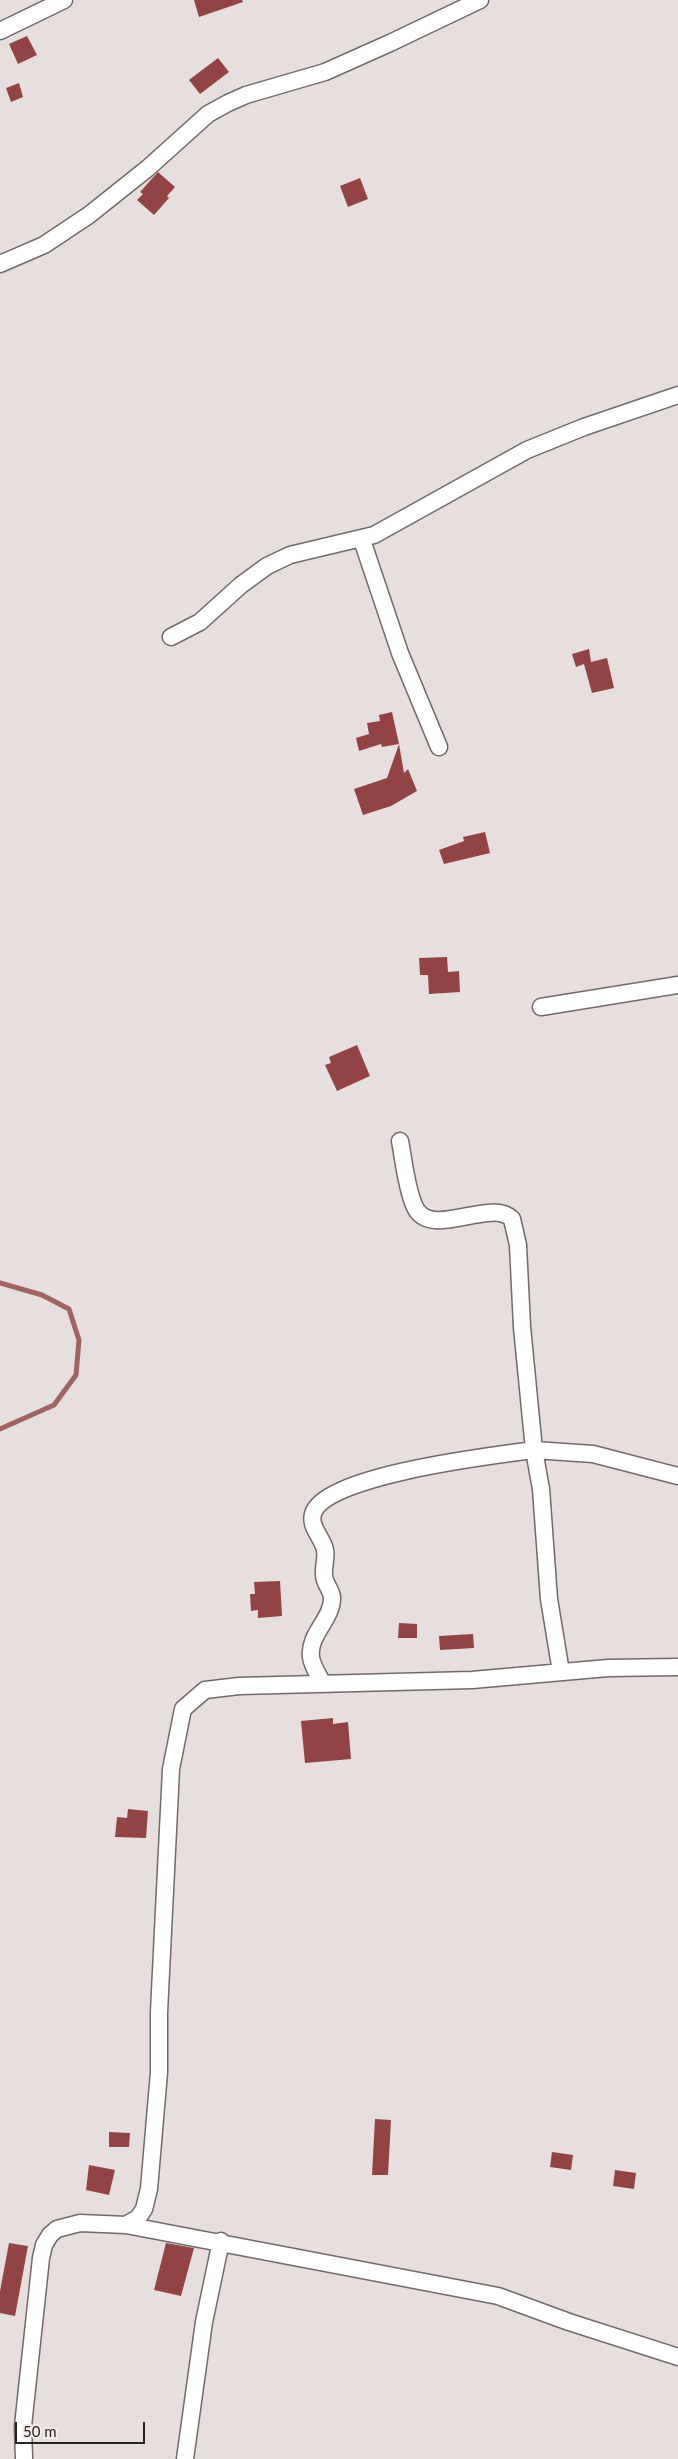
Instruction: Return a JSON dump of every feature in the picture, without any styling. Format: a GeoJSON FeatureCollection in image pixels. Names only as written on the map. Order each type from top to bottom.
{"type":"FeatureCollection","features":[{"type":"Feature","properties":{"kind":"street"},"geometry":{"type":"LineString","coordinates":[[0,31],[64,0]]}},
{"type":"Feature","properties":{"kind":"street"},"geometry":{"type":"LineString","coordinates":[[0,264],[44,245],[89,215],[148,168],[208,114],[246,95],[325,72],[390,44],[480,0]]}},
{"type":"Feature","properties":{"kind":"street"},"geometry":{"type":"LineString","coordinates":[[172,637],[200,622],[241,584],[267,566],[290,555],[315,548],[362,540],[389,528],[527,450],[584,427],[678,395]]}},
{"type":"Feature","properties":{"kind":"street"},"geometry":{"type":"LineString","coordinates":[[362,540],[400,653],[439,747]]}},
{"type":"Feature","properties":{"kind":"street"},"geometry":{"type":"LineString","coordinates":[[541,1007],[678,985]]}},
{"type":"Feature","properties":{"kind":"street"},"geometry":{"type":"LineString","coordinates":[[400,1141],[414,1205],[422,1216],[428,1219],[445,1220],[502,1213],[512,1219],[518,1245],[522,1327],[534,1450],[541,1489],[549,1599],[561,1672]]}},
{"type":"Feature","properties":{"kind":"street"},"geometry":{"type":"LineString","coordinates":[[324,1684],[311,1656],[316,1636],[327,1616],[332,1596],[324,1575],[325,1548],[312,1523],[315,1509],[325,1500],[360,1484],[400,1472],[472,1458],[534,1450],[593,1454],[678,1476]]}},
{"type":"Feature","properties":{"kind":"street"},"geometry":{"type":"LineString","coordinates":[[126,2225],[138,2218],[144,2209],[149,2190],[159,2072],[159,2012],[171,1769],[183,1710],[205,1690],[239,1686],[472,1680],[616,1668],[678,1667]]}},
{"type":"Feature","properties":{"kind":"street"},"geometry":{"type":"LineString","coordinates":[[24,2459],[23,2426],[41,2258],[44,2245],[50,2235],[67,2225],[80,2223],[126,2225],[221,2241],[498,2296],[569,2322],[678,2357]]}},
{"type":"Feature","properties":{"kind":"street"},"geometry":{"type":"LineString","coordinates":[[185,2459],[204,2322],[221,2241]]}},
{"type":"Feature","properties":{"kind":"building"},"geometry":{"type":"Polygon","coordinates":[[[194,0],[242,0],[243,2],[199,17],[194,0]]]}},
{"type":"Feature","properties":{"kind":"building"},"geometry":{"type":"Polygon","coordinates":[[[27,36],[37,55],[18,64],[9,44],[27,36]]]}},
{"type":"Feature","properties":{"kind":"building"},"geometry":{"type":"Polygon","coordinates":[[[218,58],[229,72],[200,94],[189,80],[218,58]]]}},
{"type":"Feature","properties":{"kind":"building"},"geometry":{"type":"Polygon","coordinates":[[[19,83],[23,97],[11,102],[6,88],[19,83]]]}},
{"type":"Feature","properties":{"kind":"building"},"geometry":{"type":"Polygon","coordinates":[[[158,172],[175,187],[167,196],[169,198],[154,215],[137,200],[143,194],[140,192],[158,172]]]}},
{"type":"Feature","properties":{"kind":"building"},"geometry":{"type":"Polygon","coordinates":[[[360,178],[368,199],[348,207],[340,186],[360,178]]]}},
{"type":"Feature","properties":{"kind":"building"},"geometry":{"type":"Polygon","coordinates":[[[589,649],[591,662],[607,658],[614,688],[592,693],[584,664],[576,667],[572,654],[589,649]]]}},
{"type":"Feature","properties":{"kind":"building"},"geometry":{"type":"Polygon","coordinates":[[[392,712],[399,744],[382,747],[381,744],[359,751],[356,738],[369,734],[367,723],[380,721],[379,715],[392,712]]]}},
{"type":"Feature","properties":{"kind":"building"},"geometry":{"type":"Polygon","coordinates":[[[399,744],[404,773],[408,769],[417,791],[391,806],[363,815],[354,789],[387,778],[399,744]]]}},
{"type":"Feature","properties":{"kind":"building"},"geometry":{"type":"Polygon","coordinates":[[[485,832],[490,853],[444,864],[439,850],[464,841],[463,837],[485,832]]]}},
{"type":"Feature","properties":{"kind":"building"},"geometry":{"type":"Polygon","coordinates":[[[447,957],[448,972],[459,971],[460,992],[429,994],[428,975],[420,975],[419,958],[447,957]]]}},
{"type":"Feature","properties":{"kind":"building"},"geometry":{"type":"Polygon","coordinates":[[[357,1045],[370,1076],[337,1091],[325,1065],[331,1063],[329,1057],[357,1045]]]}},
{"type":"Feature","properties":{"kind":"building"},"geometry":{"type":"Polygon","coordinates":[[[280,1581],[282,1616],[258,1618],[258,1610],[251,1611],[250,1594],[255,1594],[254,1582],[280,1581]]]}},
{"type":"Feature","properties":{"kind":"building"},"geometry":{"type":"Polygon","coordinates":[[[399,1623],[417,1624],[417,1638],[398,1638],[399,1623]]]}},
{"type":"Feature","properties":{"kind":"building"},"geometry":{"type":"Polygon","coordinates":[[[473,1634],[474,1648],[440,1650],[439,1636],[473,1634]]]}},
{"type":"Feature","properties":{"kind":"building"},"geometry":{"type":"Polygon","coordinates":[[[333,1718],[333,1724],[348,1722],[351,1759],[305,1763],[301,1721],[333,1718]]]}},
{"type":"Feature","properties":{"kind":"building"},"geometry":{"type":"Polygon","coordinates":[[[128,1809],[148,1811],[146,1838],[115,1837],[117,1817],[127,1818],[128,1809]]]}},
{"type":"Feature","properties":{"kind":"building"},"geometry":{"type":"Polygon","coordinates":[[[375,2119],[391,2120],[388,2175],[372,2175],[375,2119]]]}},
{"type":"Feature","properties":{"kind":"building"},"geometry":{"type":"Polygon","coordinates":[[[109,2132],[130,2133],[129,2147],[109,2147],[109,2132]]]}},
{"type":"Feature","properties":{"kind":"building"},"geometry":{"type":"Polygon","coordinates":[[[552,2152],[573,2155],[571,2170],[550,2167],[552,2152]]]}},
{"type":"Feature","properties":{"kind":"building"},"geometry":{"type":"Polygon","coordinates":[[[89,2165],[115,2170],[109,2195],[86,2190],[89,2165]]]}},
{"type":"Feature","properties":{"kind":"building"},"geometry":{"type":"Polygon","coordinates":[[[615,2170],[636,2173],[634,2189],[613,2186],[615,2170]]]}},
{"type":"Feature","properties":{"kind":"building"},"geometry":{"type":"Polygon","coordinates":[[[9,2243],[28,2246],[15,2316],[0,2313],[0,2291],[9,2243]]]}},
{"type":"Feature","properties":{"kind":"building"},"geometry":{"type":"Polygon","coordinates":[[[166,2243],[194,2248],[181,2296],[154,2290],[166,2243]]]}},
{"type":"Feature","properties":{"kind":"waterway"},"geometry":{"type":"LineString","coordinates":[[0,1283],[42,1295],[69,1309],[79,1340],[76,1375],[54,1405],[0,1429]]}}]}
